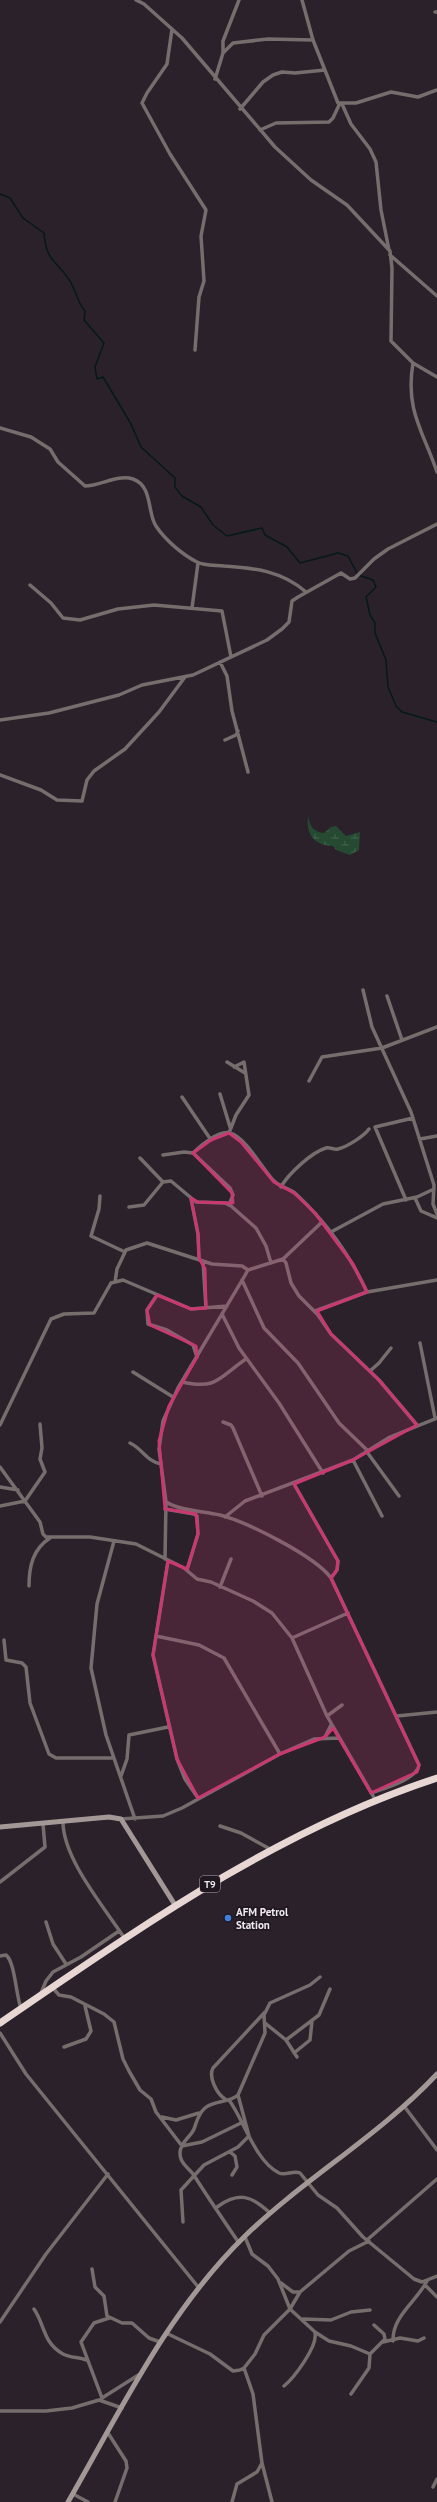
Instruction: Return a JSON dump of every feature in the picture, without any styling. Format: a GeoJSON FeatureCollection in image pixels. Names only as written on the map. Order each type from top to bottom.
{"type":"FeatureCollection","features":[{"type":"Feature","properties":{"kind":"highway","name":"T9"},"geometry":{"type":"LineString","coordinates":[[0,2022],[125,1940],[175,1905],[270,1849],[376,1801],[437,1778]]}},
{"type":"Feature","properties":{"kind":"main road"},"geometry":{"type":"LineString","coordinates":[[0,1828],[109,1817],[121,1819],[175,1905]]}},
{"type":"Feature","properties":{"kind":"main road"},"geometry":{"type":"LineString","coordinates":[[68,2502],[160,2342],[199,2288],[239,2242],[270,2213],[404,2106],[436,2076]]}},
{"type":"Feature","properties":{"kind":"street"},"geometry":{"type":"LineString","coordinates":[[136,0],[144,4],[172,29],[240,109],[260,130],[311,180],[360,218],[390,253],[437,296]]}},
{"type":"Feature","properties":{"kind":"street"},"geometry":{"type":"LineString","coordinates":[[215,79],[223,53],[223,41],[239,0]]}},
{"type":"Feature","properties":{"kind":"street"},"geometry":{"type":"LineString","coordinates":[[302,0],[313,40],[334,95],[341,104],[351,124],[370,148],[376,162],[382,215],[392,268],[390,337],[392,345],[413,363],[437,377]]}},
{"type":"Feature","properties":{"kind":"street"},"geometry":{"type":"LineString","coordinates":[[172,29],[167,64],[146,93],[142,103],[170,154],[206,210],[201,236],[204,281],[199,297],[195,350]]}},
{"type":"Feature","properties":{"kind":"street"},"geometry":{"type":"LineString","coordinates":[[223,53],[234,43],[259,39],[313,40]]}},
{"type":"Feature","properties":{"kind":"street"},"geometry":{"type":"LineString","coordinates":[[240,109],[263,82],[273,75],[284,72],[295,73],[325,70]]}},
{"type":"Feature","properties":{"kind":"street"},"geometry":{"type":"LineString","coordinates":[[341,104],[361,102],[386,93],[418,97],[437,90]]}},
{"type":"Feature","properties":{"kind":"street"},"geometry":{"type":"LineString","coordinates":[[260,130],[276,123],[329,122],[335,116],[341,104]]}},
{"type":"Feature","properties":{"kind":"street"},"geometry":{"type":"LineString","coordinates":[[413,363],[411,391],[416,421],[437,472]]}},
{"type":"Feature","properties":{"kind":"street"},"geometry":{"type":"LineString","coordinates":[[0,428],[32,437],[50,449],[58,462],[85,486],[120,478],[139,482],[151,505],[156,526],[184,554],[198,563],[267,570],[285,577],[306,592]]}},
{"type":"Feature","properties":{"kind":"street"},"geometry":{"type":"LineString","coordinates":[[0,720],[49,714],[119,695],[142,685],[185,678],[267,640],[282,629],[288,622],[292,601],[341,573],[350,579],[355,578],[374,559],[388,549],[437,524]]}},
{"type":"Feature","properties":{"kind":"street"},"geometry":{"type":"LineString","coordinates":[[192,608],[198,563]]}},
{"type":"Feature","properties":{"kind":"street"},"geometry":{"type":"LineString","coordinates":[[30,585],[51,603],[64,618],[80,620],[118,609],[154,605],[222,611],[231,657]]}},
{"type":"Feature","properties":{"kind":"street"},"geometry":{"type":"LineString","coordinates":[[220,662],[227,676],[232,711],[248,772]]}},
{"type":"Feature","properties":{"kind":"street"},"geometry":{"type":"LineString","coordinates":[[0,775],[41,790],[57,800],[82,801],[87,780],[94,771],[125,749],[159,712],[185,678]]}},
{"type":"Feature","properties":{"kind":"street"},"geometry":{"type":"LineString","coordinates":[[225,740],[234,736],[238,731]]}},
{"type":"Feature","properties":{"kind":"street"},"geometry":{"type":"LineString","coordinates":[[363,990],[368,1016],[392,1072],[403,1091],[420,1139],[434,1190],[433,1204],[437,1214]]}},
{"type":"Feature","properties":{"kind":"street"},"geometry":{"type":"LineString","coordinates":[[387,996],[402,1040]]}},
{"type":"Feature","properties":{"kind":"street"},"geometry":{"type":"LineString","coordinates":[[310,1081],[322,1057],[382,1048],[437,1027]]}},
{"type":"Feature","properties":{"kind":"street"},"geometry":{"type":"LineString","coordinates":[[228,1062],[245,1073]]}},
{"type":"Feature","properties":{"kind":"street"},"geometry":{"type":"LineString","coordinates":[[193,1153],[211,1140],[229,1133],[249,1095],[244,1062],[234,1067]]}},
{"type":"Feature","properties":{"kind":"street"},"geometry":{"type":"LineString","coordinates":[[220,1094],[231,1128]]}},
{"type":"Feature","properties":{"kind":"street"},"geometry":{"type":"LineString","coordinates":[[182,1097],[211,1140]]}},
{"type":"Feature","properties":{"kind":"street"},"geometry":{"type":"LineString","coordinates":[[406,1200],[376,1126],[385,1122],[413,1118]]}},
{"type":"Feature","properties":{"kind":"street"},"geometry":{"type":"LineString","coordinates":[[281,1187],[289,1176],[317,1153],[328,1148],[337,1149],[345,1146],[369,1129]]}},
{"type":"Feature","properties":{"kind":"street"},"geometry":{"type":"LineString","coordinates":[[229,1133],[241,1142],[274,1182],[294,1193],[331,1232],[353,1264],[367,1292]]}},
{"type":"Feature","properties":{"kind":"street"},"geometry":{"type":"LineString","coordinates":[[420,1139],[437,1136]]}},
{"type":"Feature","properties":{"kind":"street"},"geometry":{"type":"LineString","coordinates":[[163,1155],[184,1152],[193,1153],[230,1188],[232,1195],[229,1204]]}},
{"type":"Feature","properties":{"kind":"street"},"geometry":{"type":"LineString","coordinates":[[140,1158],[163,1182]]}},
{"type":"Feature","properties":{"kind":"street"},"geometry":{"type":"LineString","coordinates":[[129,1207],[147,1203],[163,1182],[168,1181],[174,1183],[196,1202],[229,1204],[256,1228],[266,1246],[271,1262]]}},
{"type":"Feature","properties":{"kind":"street"},"geometry":{"type":"LineString","coordinates":[[331,1232],[383,1204],[415,1198],[434,1190]]}},
{"type":"Feature","properties":{"kind":"street"},"geometry":{"type":"LineString","coordinates":[[100,1196],[100,1210],[91,1236],[125,1252],[148,1243],[167,1251],[199,1258],[203,1261],[219,1265],[242,1266],[248,1270]]}},
{"type":"Feature","properties":{"kind":"street"},"geometry":{"type":"LineString","coordinates":[[191,1198],[198,1234],[199,1258]]}},
{"type":"Feature","properties":{"kind":"street"},"geometry":{"type":"LineString","coordinates":[[415,1198],[421,1211],[437,1218]]}},
{"type":"Feature","properties":{"kind":"street"},"geometry":{"type":"LineString","coordinates":[[198,1798],[182,1772],[168,1727],[153,1655],[157,1616],[166,1560],[166,1502],[161,1464],[160,1432],[173,1397],[248,1270],[283,1259],[322,1222]]}},
{"type":"Feature","properties":{"kind":"street"},"geometry":{"type":"LineString","coordinates":[[115,1282],[125,1252]]}},
{"type":"Feature","properties":{"kind":"street"},"geometry":{"type":"LineString","coordinates":[[283,1259],[286,1263],[293,1288],[315,1311],[331,1334],[370,1371],[417,1425]]}},
{"type":"Feature","properties":{"kind":"street"},"geometry":{"type":"LineString","coordinates":[[203,1261],[206,1308]]}},
{"type":"Feature","properties":{"kind":"street"},"geometry":{"type":"LineString","coordinates":[[0,1425],[50,1319],[64,1314],[94,1313],[107,1288],[115,1282],[123,1280],[191,1309],[227,1306]]}},
{"type":"Feature","properties":{"kind":"street"},"geometry":{"type":"LineString","coordinates":[[242,1280],[264,1328],[298,1363],[339,1423],[367,1451],[399,1496]]}},
{"type":"Feature","properties":{"kind":"street"},"geometry":{"type":"LineString","coordinates":[[315,1311],[367,1292],[437,1280]]}},
{"type":"Feature","properties":{"kind":"street"},"geometry":{"type":"LineString","coordinates":[[157,1295],[147,1310],[148,1324],[167,1330],[193,1345],[197,1357]]}},
{"type":"Feature","properties":{"kind":"street"},"geometry":{"type":"LineString","coordinates":[[222,1314],[246,1359],[297,1430],[323,1473]]}},
{"type":"Feature","properties":{"kind":"street"},"geometry":{"type":"LineString","coordinates":[[225,1517],[241,1503],[323,1473],[353,1460],[417,1425],[436,1418],[420,1343]]}},
{"type":"Feature","properties":{"kind":"street"},"geometry":{"type":"LineString","coordinates":[[370,1371],[380,1363],[391,1348]]}},
{"type":"Feature","properties":{"kind":"street"},"geometry":{"type":"LineString","coordinates":[[182,1382],[204,1386],[221,1380],[246,1359]]}},
{"type":"Feature","properties":{"kind":"street"},"geometry":{"type":"LineString","coordinates":[[133,1372],[173,1397]]}},
{"type":"Feature","properties":{"kind":"street"},"geometry":{"type":"LineString","coordinates":[[223,1422],[231,1425],[262,1496]]}},
{"type":"Feature","properties":{"kind":"street"},"geometry":{"type":"LineString","coordinates":[[0,1506],[26,1501],[45,1472],[40,1459],[42,1448],[40,1424]]}},
{"type":"Feature","properties":{"kind":"street"},"geometry":{"type":"LineString","coordinates":[[130,1443],[136,1446],[151,1462],[161,1464]]}},
{"type":"Feature","properties":{"kind":"street"},"geometry":{"type":"LineString","coordinates":[[353,1460],[382,1516]]}},
{"type":"Feature","properties":{"kind":"street"},"geometry":{"type":"LineString","coordinates":[[0,1467],[26,1501],[42,1526],[44,1536],[51,1538],[90,1537],[136,1544],[187,1570],[197,1579],[220,1587],[267,1609],[292,1638],[331,1725],[376,1801]]}},
{"type":"Feature","properties":{"kind":"street"},"geometry":{"type":"LineString","coordinates":[[294,1484],[338,1560],[337,1570],[331,1578]]}},
{"type":"Feature","properties":{"kind":"street"},"geometry":{"type":"LineString","coordinates":[[0,1487],[18,1490]]}},
{"type":"Feature","properties":{"kind":"street"},"geometry":{"type":"LineString","coordinates":[[166,1502],[225,1517],[308,1557],[325,1569],[331,1578],[397,1716],[419,1768],[410,1777],[371,1793]]}},
{"type":"Feature","properties":{"kind":"street"},"geometry":{"type":"LineString","coordinates":[[165,1509],[194,1514],[197,1516],[198,1534],[187,1570]]}},
{"type":"Feature","properties":{"kind":"street"},"geometry":{"type":"LineString","coordinates":[[29,1586],[33,1555],[40,1545],[51,1538]]}},
{"type":"Feature","properties":{"kind":"street"},"geometry":{"type":"LineString","coordinates":[[114,1541],[97,1604],[91,1668],[104,1728],[122,1776],[135,1819]]}},
{"type":"Feature","properties":{"kind":"street"},"geometry":{"type":"LineString","coordinates":[[220,1587],[231,1559]]}},
{"type":"Feature","properties":{"kind":"street"},"geometry":{"type":"LineString","coordinates":[[292,1638],[348,1613]]}},
{"type":"Feature","properties":{"kind":"street"},"geometry":{"type":"LineString","coordinates":[[156,1636],[199,1645],[224,1658],[280,1754]]}},
{"type":"Feature","properties":{"kind":"street"},"geometry":{"type":"LineString","coordinates":[[4,1640],[6,1660],[22,1663],[26,1667],[30,1703],[49,1754],[56,1758],[114,1758]]}},
{"type":"Feature","properties":{"kind":"street"},"geometry":{"type":"LineString","coordinates":[[327,1716],[342,1705]]}},
{"type":"Feature","properties":{"kind":"street"},"geometry":{"type":"LineString","coordinates":[[397,1716],[437,1712]]}},
{"type":"Feature","properties":{"kind":"street"},"geometry":{"type":"LineString","coordinates":[[325,1737],[331,1725]]}},
{"type":"Feature","properties":{"kind":"street"},"geometry":{"type":"LineString","coordinates":[[122,1776],[127,1759],[129,1735],[168,1727]]}},
{"type":"Feature","properties":{"kind":"street"},"geometry":{"type":"LineString","coordinates":[[121,1819],[163,1816],[280,1754],[325,1737],[339,1738]]}},
{"type":"Feature","properties":{"kind":"street"},"geometry":{"type":"LineString","coordinates":[[64,1822],[65,1839],[79,1867],[125,1940]]}},
{"type":"Feature","properties":{"kind":"street"},"geometry":{"type":"LineString","coordinates":[[0,1882],[45,1847],[43,1824]]}},
{"type":"Feature","properties":{"kind":"street"},"geometry":{"type":"LineString","coordinates":[[220,1826],[241,1833],[270,1849]]}},
{"type":"Feature","properties":{"kind":"street"},"geometry":{"type":"LineString","coordinates":[[46,1922],[53,1944],[66,1964]]}},
{"type":"Feature","properties":{"kind":"street"},"geometry":{"type":"LineString","coordinates":[[41,1995],[46,1981],[53,1972],[80,1957],[120,1931]]}},
{"type":"Feature","properties":{"kind":"street"},"geometry":{"type":"LineString","coordinates":[[0,1956],[6,1955],[11,1961],[17,1997],[21,2008]]}},
{"type":"Feature","properties":{"kind":"street"},"geometry":{"type":"LineString","coordinates":[[320,1977],[310,1985],[270,2003],[265,2011],[213,2068],[211,2075],[216,2088],[227,2099],[249,2136],[272,2167],[284,2174],[298,2172],[318,2195],[334,2205],[368,2240],[414,2279],[422,2282],[437,2276]]}},
{"type":"Feature","properties":{"kind":"street"},"geometry":{"type":"LineString","coordinates":[[52,1987],[59,1995],[71,1997],[85,2006],[104,2014],[114,2022],[123,2059],[140,2090],[151,2099],[156,2112],[162,2117],[182,2146]]}},
{"type":"Feature","properties":{"kind":"street"},"geometry":{"type":"LineString","coordinates":[[286,2040],[312,2022],[322,2011],[330,1989]]}},
{"type":"Feature","properties":{"kind":"street"},"geometry":{"type":"LineString","coordinates":[[64,2047],[86,2039],[91,2031],[85,2006]]}},
{"type":"Feature","properties":{"kind":"street"},"geometry":{"type":"LineString","coordinates":[[249,2136],[238,2095],[264,2033],[265,2011]]}},
{"type":"Feature","properties":{"kind":"street"},"geometry":{"type":"LineString","coordinates":[[294,2053],[310,2040],[312,2022]]}},
{"type":"Feature","properties":{"kind":"street"},"geometry":{"type":"LineString","coordinates":[[265,2023],[286,2040],[297,2057]]}},
{"type":"Feature","properties":{"kind":"street"},"geometry":{"type":"LineString","coordinates":[[0,2032],[26,2074],[199,2288]]}},
{"type":"Feature","properties":{"kind":"street"},"geometry":{"type":"LineString","coordinates":[[238,2095],[205,2107],[200,2113],[194,2130],[182,2146],[181,2159],[195,2176],[209,2199],[217,2207],[239,2242]]}},
{"type":"Feature","properties":{"kind":"street"},"geometry":{"type":"LineString","coordinates":[[404,2106],[437,2150]]}},
{"type":"Feature","properties":{"kind":"street"},"geometry":{"type":"LineString","coordinates":[[162,2117],[176,2120],[200,2113]]}},
{"type":"Feature","properties":{"kind":"street"},"geometry":{"type":"LineString","coordinates":[[182,2146],[202,2142],[241,2123]]}},
{"type":"Feature","properties":{"kind":"street"},"geometry":{"type":"LineString","coordinates":[[183,2222],[184,2211],[180,2194],[181,2190],[204,2165],[230,2152],[249,2136]]}},
{"type":"Feature","properties":{"kind":"street"},"geometry":{"type":"LineString","coordinates":[[230,2152],[235,2156],[237,2167],[232,2175]]}},
{"type":"Feature","properties":{"kind":"street"},"geometry":{"type":"LineString","coordinates":[[0,2322],[46,2254],[108,2174]]}},
{"type":"Feature","properties":{"kind":"street"},"geometry":{"type":"LineString","coordinates":[[166,2333],[210,2354],[233,2371],[244,2368],[255,2354],[264,2336],[290,2309],[300,2292],[349,2251],[368,2240],[437,2179]]}},
{"type":"Feature","properties":{"kind":"street"},"geometry":{"type":"LineString","coordinates":[[217,2207],[227,2199],[249,2198],[257,2201],[270,2213]]}},
{"type":"Feature","properties":{"kind":"street"},"geometry":{"type":"LineString","coordinates":[[244,2237],[252,2254],[268,2266],[281,2284],[284,2296],[290,2309],[303,2319],[315,2332],[329,2341],[351,2346],[370,2354]]}},
{"type":"Feature","properties":{"kind":"street"},"geometry":{"type":"LineString","coordinates":[[92,2269],[95,2287],[104,2296],[105,2312],[109,2318],[124,2324],[132,2323],[149,2338],[160,2342]]}},
{"type":"Feature","properties":{"kind":"street"},"geometry":{"type":"LineString","coordinates":[[393,2341],[393,2335],[402,2314],[427,2281]]}},
{"type":"Feature","properties":{"kind":"street"},"geometry":{"type":"LineString","coordinates":[[281,2284],[294,2292],[300,2292]]}},
{"type":"Feature","properties":{"kind":"street"},"geometry":{"type":"LineString","coordinates":[[425,2285],[437,2297]]}},
{"type":"Feature","properties":{"kind":"street"},"geometry":{"type":"LineString","coordinates":[[34,2309],[41,2319],[44,2336],[53,2346],[67,2356],[80,2357],[87,2361]]}},
{"type":"Feature","properties":{"kind":"street"},"geometry":{"type":"LineString","coordinates":[[303,2319],[331,2320],[351,2312],[370,2310]]}},
{"type":"Feature","properties":{"kind":"street"},"geometry":{"type":"LineString","coordinates":[[101,2399],[94,2372],[87,2361],[81,2342],[94,2323],[109,2318]]}},
{"type":"Feature","properties":{"kind":"street"},"geometry":{"type":"LineString","coordinates":[[351,2394],[369,2368],[370,2354],[383,2342],[385,2336],[374,2325]]}},
{"type":"Feature","properties":{"kind":"street"},"geometry":{"type":"LineString","coordinates":[[284,2386],[294,2376],[314,2348],[316,2338],[315,2332]]}},
{"type":"Feature","properties":{"kind":"street"},"geometry":{"type":"LineString","coordinates":[[383,2342],[393,2341],[400,2338],[418,2341],[424,2338]]}},
{"type":"Feature","properties":{"kind":"street"},"geometry":{"type":"LineString","coordinates":[[244,2368],[253,2394],[262,2463],[272,2502]]}},
{"type":"Feature","properties":{"kind":"street"},"geometry":{"type":"LineString","coordinates":[[0,2411],[32,2412],[61,2409],[101,2399],[141,2374]]}},
{"type":"Feature","properties":{"kind":"street"},"geometry":{"type":"LineString","coordinates":[[101,2399],[122,2408]]}},
{"type":"Feature","properties":{"kind":"street"},"geometry":{"type":"LineString","coordinates":[[108,2433],[126,2461],[127,2468],[116,2502]]}},
{"type":"Feature","properties":{"kind":"street"},"geometry":{"type":"LineString","coordinates":[[232,2502],[237,2484],[257,2472],[262,2463]]}},
{"type":"Feature","properties":{"kind":"street"},"geometry":{"type":"LineString","coordinates":[[433,2487],[437,2479]]}},
{"type":"Feature","properties":{"kind":"street"},"geometry":{"type":"LineString","coordinates":[[73,2494],[88,2502]]}},
{"type":"Feature","properties":{"kind":"highlighted area"},"geometry":{"type":"Polygon","coordinates":[[[229,1133],[241,1142],[274,1182],[294,1193],[315,1213],[353,1264],[367,1292],[317,1311],[331,1334],[379,1380],[417,1425],[353,1460],[294,1484],[338,1561],[337,1570],[331,1578],[419,1765],[417,1772],[371,1793],[333,1728],[325,1737],[280,1754],[198,1798],[177,1759],[153,1655],[168,1561],[187,1569],[198,1534],[196,1514],[165,1509],[159,1441],[169,1406],[197,1357],[196,1346],[150,1325],[147,1310],[157,1295],[191,1309],[206,1308],[205,1269],[199,1258],[198,1234],[191,1198],[198,1202],[233,1203],[232,1193],[193,1153],[211,1140],[229,1133]]]}},
{"type":"Feature","properties":{"kind":"green space"},"geometry":{"type":"Polygon","coordinates":[[[308,816],[313,828],[320,832],[324,833],[331,827],[336,826],[346,836],[360,832],[359,850],[350,855],[336,850],[333,846],[321,844],[316,841],[308,829],[308,816]]]}},
{"type":"Feature","properties":{"kind":"waterway"},"geometry":{"type":"LineString","coordinates":[[0,194],[10,198],[23,218],[44,233],[49,254],[71,282],[85,311],[84,320],[104,343],[95,367],[97,379],[103,377],[131,424],[141,447],[175,478],[175,487],[182,496],[201,507],[213,525],[227,536],[262,528],[265,535],[287,547],[300,563],[338,553],[348,556],[358,575],[373,580],[376,587],[366,597],[370,615],[375,623],[375,633],[386,660],[388,687],[396,706],[402,712],[437,722]]}},
{"type":"Feature","properties":{"kind":"place","name":"AFM Petrol Station"},"geometry":{"type":"Point","coordinates":[228,1918]}}]}
